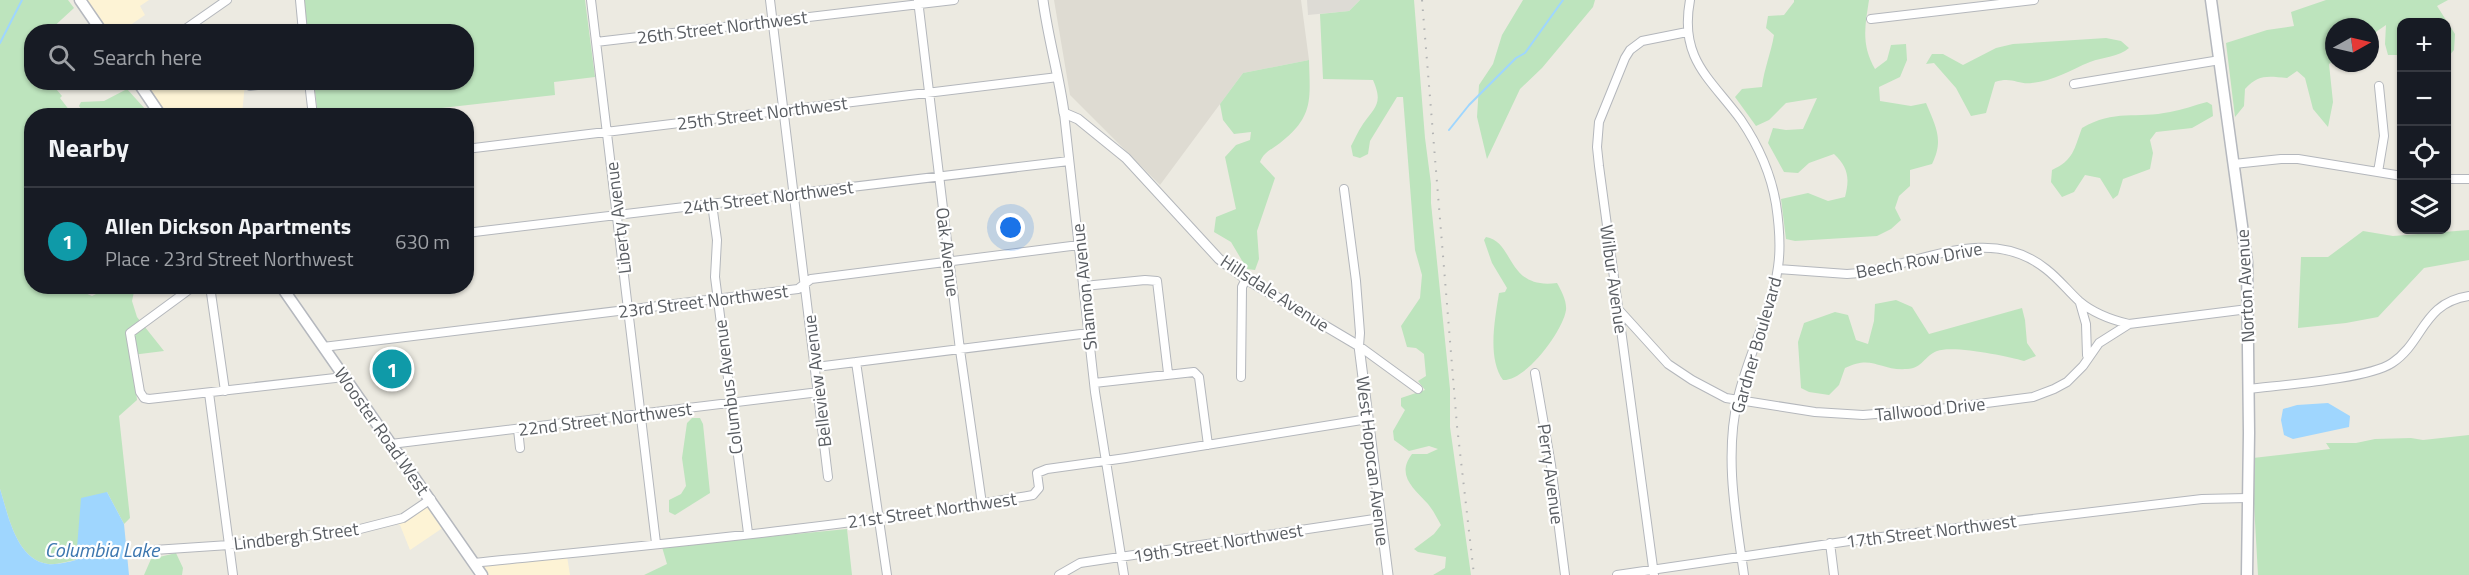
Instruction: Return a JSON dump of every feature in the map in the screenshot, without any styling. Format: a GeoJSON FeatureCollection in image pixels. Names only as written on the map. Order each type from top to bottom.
{"type":"FeatureCollection","features":[{"type":"Feature","properties":{"kind":"main road"},"geometry":{"type":"LineString","coordinates":[[80,0],[96,24]]}},
{"type":"Feature","properties":{"kind":"main road","name":"Norton Avenue"},"geometry":{"type":"LineString","coordinates":[[2211,0],[2246,256],[2248,309],[2247,575]]}},
{"type":"Feature","properties":{"kind":"main road"},"geometry":{"type":"LineString","coordinates":[[143,90],[156,108]]}},
{"type":"Feature","properties":{"kind":"main road","name":"Wooster Road West"},"geometry":{"type":"LineString","coordinates":[[287,294],[482,575]]}},
{"type":"Feature","properties":{"kind":"street"},"geometry":{"type":"LineString","coordinates":[[193,24],[227,0]]}},
{"type":"Feature","properties":{"kind":"street"},"geometry":{"type":"LineString","coordinates":[[300,0],[302,24]]}},
{"type":"Feature","properties":{"kind":"street","name":"Liberty Avenue"},"geometry":{"type":"LineString","coordinates":[[591,0],[656,543]]}},
{"type":"Feature","properties":{"kind":"street","name":"Belleview Avenue"},"geometry":{"type":"LineString","coordinates":[[770,0],[828,477]]}},
{"type":"Feature","properties":{"kind":"street","name":"26th Street Northwest"},"geometry":{"type":"LineString","coordinates":[[596,42],[918,2],[954,0]]}},
{"type":"Feature","properties":{"kind":"street","name":"Shannon Avenue"},"geometry":{"type":"LineString","coordinates":[[1043,0],[1064,113],[1094,383],[1124,575]]}},
{"type":"Feature","properties":{"kind":"street","name":"Gardner Boulevard"},"geometry":{"type":"LineString","coordinates":[[1690,0],[1687,32],[1691,48],[1702,73],[1740,120],[1766,167],[1776,206],[1779,240],[1778,269],[1737,400],[1732,447],[1734,498],[1744,575]]}},
{"type":"Feature","properties":{"kind":"street"},"geometry":{"type":"LineString","coordinates":[[1871,19],[2034,0]]}},
{"type":"Feature","properties":{"kind":"street","name":"Oak Avenue"},"geometry":{"type":"LineString","coordinates":[[918,2],[960,350],[982,504]]}},
{"type":"Feature","properties":{"kind":"street","name":"Wilbur Avenue"},"geometry":{"type":"LineString","coordinates":[[1653,572],[1597,147],[1599,122],[1618,72],[1630,50],[1647,39],[1687,32]]}},
{"type":"Feature","properties":{"kind":"street"},"geometry":{"type":"LineString","coordinates":[[2074,84],[2220,60]]}},
{"type":"Feature","properties":{"kind":"street","name":"25th Street Northwest"},"geometry":{"type":"LineString","coordinates":[[474,148],[1058,77]]}},
{"type":"Feature","properties":{"kind":"street"},"geometry":{"type":"LineString","coordinates":[[2378,172],[2384,136],[2379,86]]}},
{"type":"Feature","properties":{"kind":"street"},"geometry":{"type":"LineString","coordinates":[[310,90],[312,108]]}},
{"type":"Feature","properties":{"kind":"street","name":"Hillsdale Avenue"},"geometry":{"type":"LineString","coordinates":[[1064,113],[1078,119],[1126,158],[1219,259],[1246,279],[1359,346],[1419,389]]}},
{"type":"Feature","properties":{"kind":"street"},"geometry":{"type":"LineString","coordinates":[[2234,164],[2298,159],[2397,175]]}},
{"type":"Feature","properties":{"kind":"street","name":"24th Street Northwest"},"geometry":{"type":"LineString","coordinates":[[474,231],[1070,161]]}},
{"type":"Feature","properties":{"kind":"street"},"geometry":{"type":"LineString","coordinates":[[2451,179],[2469,179]]}},
{"type":"Feature","properties":{"kind":"street"},"geometry":{"type":"LineString","coordinates":[[1344,189],[1356,281],[1359,346]]}},
{"type":"Feature","properties":{"kind":"street","name":"Columbus Avenue"},"geometry":{"type":"LineString","coordinates":[[712,204],[717,240],[715,277],[748,533]]}},
{"type":"Feature","properties":{"kind":"street","name":"23rd Street Northwest"},"geometry":{"type":"LineString","coordinates":[[323,347],[798,289],[811,279],[1079,245]]}},
{"type":"Feature","properties":{"kind":"street","name":"Beech Row Drive"},"geometry":{"type":"LineString","coordinates":[[1778,269],[1860,273],[1966,248],[1992,247],[2016,252],[2038,262],[2079,301],[2103,316],[2129,324]]}},
{"type":"Feature","properties":{"kind":"street"},"geometry":{"type":"LineString","coordinates":[[1241,377],[1242,287],[1246,279]]}},
{"type":"Feature","properties":{"kind":"street"},"geometry":{"type":"LineString","coordinates":[[1084,286],[1145,280],[1158,281],[1168,373]]}},
{"type":"Feature","properties":{"kind":"street"},"geometry":{"type":"LineString","coordinates":[[183,294],[132,331],[130,335],[140,392],[144,398],[209,393],[344,377]]}},
{"type":"Feature","properties":{"kind":"street"},"geometry":{"type":"LineString","coordinates":[[211,294],[225,391]]}},
{"type":"Feature","properties":{"kind":"street"},"geometry":{"type":"LineString","coordinates":[[2248,389],[2381,369],[2401,356],[2437,309],[2452,300],[2469,296]]}},
{"type":"Feature","properties":{"kind":"street","name":"Beech Row Drive"},"geometry":{"type":"LineString","coordinates":[[2079,301],[2087,331],[2086,360]]}},
{"type":"Feature","properties":{"kind":"street","name":"Tallwood Drive"},"geometry":{"type":"LineString","coordinates":[[1618,310],[1627,317],[1657,353],[1679,372],[1717,394],[1737,400],[1839,415],[1872,415],[2023,399],[2044,394],[2067,381],[2099,343],[2129,324],[2248,309]]}},
{"type":"Feature","properties":{"kind":"street"},"geometry":{"type":"LineString","coordinates":[[816,367],[1089,333]]}},
{"type":"Feature","properties":{"kind":"street","name":"West Hopocan Avenue"},"geometry":{"type":"LineString","coordinates":[[1359,346],[1388,575]]}},
{"type":"Feature","properties":{"kind":"street"},"geometry":{"type":"LineString","coordinates":[[856,362],[887,575]]}},
{"type":"Feature","properties":{"kind":"street"},"geometry":{"type":"LineString","coordinates":[[1094,383],[1186,371],[1194,372],[1199,376],[1208,445]]}},
{"type":"Feature","properties":{"kind":"street","name":"Perry Avenue"},"geometry":{"type":"LineString","coordinates":[[1535,373],[1551,465],[1565,575]]}},
{"type":"Feature","properties":{"kind":"street","name":"22nd Street Northwest"},"geometry":{"type":"LineString","coordinates":[[391,444],[819,392]]}},
{"type":"Feature","properties":{"kind":"street"},"geometry":{"type":"LineString","coordinates":[[209,393],[233,575]]}},
{"type":"Feature","properties":{"kind":"street","name":"21st Street Northwest"},"geometry":{"type":"LineString","coordinates":[[474,563],[879,519],[982,504],[1033,495],[1039,488],[1037,477],[1039,471],[1368,419]]}},
{"type":"Feature","properties":{"kind":"street"},"geometry":{"type":"LineString","coordinates":[[518,429],[520,448]]}},
{"type":"Feature","properties":{"kind":"street","name":"17th Street Northwest"},"geometry":{"type":"LineString","coordinates":[[1617,575],[1653,572],[1830,543],[2202,499],[2247,498]]}},
{"type":"Feature","properties":{"kind":"street","name":"Lindbergh Street"},"geometry":{"type":"LineString","coordinates":[[154,550],[229,545],[377,526],[404,518],[431,499]]}},
{"type":"Feature","properties":{"kind":"street","name":"19th Street Northwest"},"geometry":{"type":"LineString","coordinates":[[1059,575],[1080,563],[1381,518]]}},
{"type":"Feature","properties":{"kind":"street"},"geometry":{"type":"LineString","coordinates":[[1830,543],[1834,575]]}},
{"type":"Feature","properties":{"kind":"shaded area"},"geometry":{"type":"Polygon","coordinates":[[[86,0],[149,0],[140,6],[145,15],[132,24],[102,24],[86,0]]]}},
{"type":"Feature","properties":{"kind":"shaded area"},"geometry":{"type":"Polygon","coordinates":[[[1054,0],[1301,0],[1309,60],[1243,73],[1160,185],[1070,95],[1054,0]]]}},
{"type":"Feature","properties":{"kind":"shaded area"},"geometry":{"type":"Polygon","coordinates":[[[1307,0],[1360,0],[1349,11],[1308,15],[1307,0]]]}},
{"type":"Feature","properties":{"kind":"shaded area"},"geometry":{"type":"Polygon","coordinates":[[[144,90],[244,90],[243,108],[158,108],[144,90]]]}},
{"type":"Feature","properties":{"kind":"shaded area"},"geometry":{"type":"Polygon","coordinates":[[[431,502],[447,525],[410,550],[400,525],[394,523],[431,502]]]}},
{"type":"Feature","properties":{"kind":"shaded area"},"geometry":{"type":"Polygon","coordinates":[[[567,556],[570,575],[484,575],[477,564],[567,556]]]}},
{"type":"Feature","properties":{"kind":"green space"},"geometry":{"type":"Polygon","coordinates":[[[0,0],[68,0],[74,8],[57,24],[24,24],[24,90],[57,90],[68,108],[24,108],[24,294],[87,294],[92,296],[96,294],[134,294],[132,301],[137,317],[164,351],[132,355],[137,400],[119,416],[130,518],[124,524],[107,492],[76,560],[55,564],[37,561],[28,554],[15,534],[0,489],[0,0]]]}},
{"type":"Feature","properties":{"kind":"green space"},"geometry":{"type":"Polygon","coordinates":[[[303,0],[585,0],[595,77],[554,82],[555,95],[441,108],[317,108],[315,90],[474,90],[474,24],[306,24],[303,0]]]}},
{"type":"Feature","properties":{"kind":"green space"},"geometry":{"type":"Polygon","coordinates":[[[1360,0],[1414,0],[1450,389],[1450,427],[1471,575],[1433,575],[1445,568],[1446,557],[1418,552],[1414,549],[1434,534],[1441,525],[1430,506],[1408,481],[1407,462],[1412,454],[1427,454],[1438,449],[1429,446],[1409,451],[1394,440],[1393,431],[1405,410],[1401,406],[1401,398],[1425,390],[1418,381],[1426,376],[1424,354],[1416,348],[1407,347],[1401,326],[1420,298],[1422,275],[1415,250],[1403,97],[1397,97],[1370,141],[1368,154],[1360,158],[1353,156],[1351,146],[1377,104],[1378,99],[1373,80],[1323,79],[1320,14],[1349,11],[1360,0]]]}},
{"type":"Feature","properties":{"kind":"green space"},"geometry":{"type":"Polygon","coordinates":[[[1523,0],[1595,0],[1593,7],[1542,68],[1520,89],[1487,159],[1477,117],[1479,85],[1493,64],[1502,35],[1523,0]]]}},
{"type":"Feature","properties":{"kind":"green space"},"geometry":{"type":"Polygon","coordinates":[[[1794,0],[1869,0],[1865,27],[1866,43],[1875,69],[1887,60],[1891,45],[1906,44],[1907,60],[1900,77],[1879,87],[1880,101],[1911,106],[1926,103],[1937,134],[1938,148],[1932,164],[1910,170],[1910,186],[1899,196],[1895,208],[1901,220],[1891,229],[1877,236],[1795,241],[1786,239],[1781,199],[1808,193],[1828,201],[1845,197],[1847,173],[1834,154],[1809,163],[1798,173],[1784,172],[1768,143],[1773,128],[1803,129],[1817,98],[1786,103],[1769,120],[1756,126],[1735,97],[1742,89],[1762,87],[1774,35],[1766,28],[1768,16],[1784,15],[1794,0]]]}},
{"type":"Feature","properties":{"kind":"green space"},"geometry":{"type":"Polygon","coordinates":[[[2326,0],[2448,0],[2437,6],[2445,18],[2397,18],[2397,55],[2388,55],[2385,44],[2386,25],[2379,30],[2379,18],[2325,18],[2325,72],[2330,72],[2333,102],[2328,127],[2313,109],[2305,78],[2297,71],[2287,78],[2269,77],[2254,81],[2245,89],[2244,106],[2235,117],[2226,43],[2267,30],[2294,26],[2291,12],[2326,0]]]}},
{"type":"Feature","properties":{"kind":"green space"},"geometry":{"type":"Polygon","coordinates":[[[2451,28],[2455,34],[2454,50],[2451,53],[2451,28]]]}},
{"type":"Feature","properties":{"kind":"green space"},"geometry":{"type":"Polygon","coordinates":[[[2106,38],[2121,41],[2129,48],[2048,80],[2027,83],[2006,80],[1995,82],[1986,113],[1971,116],[1956,88],[1934,63],[1926,64],[1932,54],[1943,54],[1963,65],[1996,48],[2013,44],[2106,38]]]}},
{"type":"Feature","properties":{"kind":"green space"},"geometry":{"type":"Polygon","coordinates":[[[1309,60],[1309,97],[1304,115],[1291,133],[1266,153],[1260,162],[1275,178],[1257,231],[1259,259],[1255,270],[1247,269],[1231,242],[1214,232],[1216,217],[1236,209],[1225,157],[1236,145],[1250,140],[1251,132],[1234,134],[1223,120],[1220,104],[1243,73],[1309,60]]]}},
{"type":"Feature","properties":{"kind":"green space"},"geometry":{"type":"Polygon","coordinates":[[[128,90],[144,108],[80,108],[79,106],[81,102],[104,101],[128,90]]]}},
{"type":"Feature","properties":{"kind":"green space"},"geometry":{"type":"Polygon","coordinates":[[[2207,102],[2212,105],[2213,116],[2192,128],[2156,132],[2150,140],[2153,153],[2150,169],[2123,179],[2118,195],[2113,199],[2100,178],[2085,175],[2074,192],[2062,197],[2051,182],[2052,170],[2069,158],[2082,128],[2105,118],[2158,114],[2207,102]]]}},
{"type":"Feature","properties":{"kind":"green space"},"geometry":{"type":"Polygon","coordinates":[[[2469,230],[2469,260],[2424,268],[2378,317],[2298,328],[2301,257],[2328,257],[2363,231],[2393,236],[2451,234],[2451,231],[2469,230]]]}},
{"type":"Feature","properties":{"kind":"green space"},"geometry":{"type":"Polygon","coordinates":[[[1486,237],[1502,247],[1520,273],[1528,279],[1540,283],[1557,283],[1566,307],[1558,330],[1542,353],[1522,372],[1503,380],[1495,361],[1494,338],[1499,293],[1505,292],[1507,288],[1492,263],[1484,240],[1486,237]]]}},
{"type":"Feature","properties":{"kind":"green space"},"geometry":{"type":"Polygon","coordinates":[[[1896,300],[1912,307],[1929,334],[2022,308],[2027,343],[2036,356],[2024,361],[1955,349],[1937,351],[1920,364],[1907,369],[1889,368],[1870,363],[1855,364],[1845,368],[1839,385],[1829,395],[1809,392],[1801,388],[1798,342],[1804,323],[1835,312],[1848,315],[1856,340],[1868,344],[1874,321],[1875,304],[1896,300]]]}},
{"type":"Feature","properties":{"kind":"green space"},"geometry":{"type":"Polygon","coordinates":[[[692,418],[700,418],[703,424],[710,493],[675,515],[669,512],[669,500],[681,494],[686,486],[682,458],[687,423],[692,418]]]}},
{"type":"Feature","properties":{"kind":"green space"},"geometry":{"type":"Polygon","coordinates":[[[2469,435],[2469,575],[2258,575],[2253,458],[2330,449],[2326,443],[2356,443],[2375,439],[2423,440],[2469,435]]]}},
{"type":"Feature","properties":{"kind":"green space"},"geometry":{"type":"Polygon","coordinates":[[[847,529],[852,575],[644,575],[667,564],[662,547],[847,529]]]}},
{"type":"Feature","properties":{"kind":"green space"},"geometry":{"type":"Polygon","coordinates":[[[176,553],[183,568],[182,575],[144,575],[151,559],[176,553]]]}},
{"type":"Feature","properties":{"kind":"water"},"geometry":{"type":"Polygon","coordinates":[[[2328,403],[2350,416],[2349,427],[2293,439],[2284,435],[2281,420],[2283,409],[2297,405],[2328,403]]]}},
{"type":"Feature","properties":{"kind":"water","name":"Columbia Lake"},"geometry":{"type":"Polygon","coordinates":[[[0,489],[10,523],[21,545],[37,561],[48,564],[76,560],[81,498],[107,492],[124,524],[129,575],[0,575],[0,489]]]}},
{"type":"Feature","properties":{"kind":"waterway"},"geometry":{"type":"LineString","coordinates":[[0,43],[22,0]]}},
{"type":"Feature","properties":{"kind":"waterway"},"geometry":{"type":"LineString","coordinates":[[1449,130],[1469,105],[1516,58],[1525,53],[1563,0]]}},
{"type":"Feature","properties":{"kind":"railway"},"geometry":{"type":"LineString","coordinates":[[1422,0],[1457,426],[1474,575]]}},
{"type":"Feature","properties":{"kind":"place","name":"Allen Dickson Apartments"},"geometry":{"type":"Point","coordinates":[392,369]}}]}
